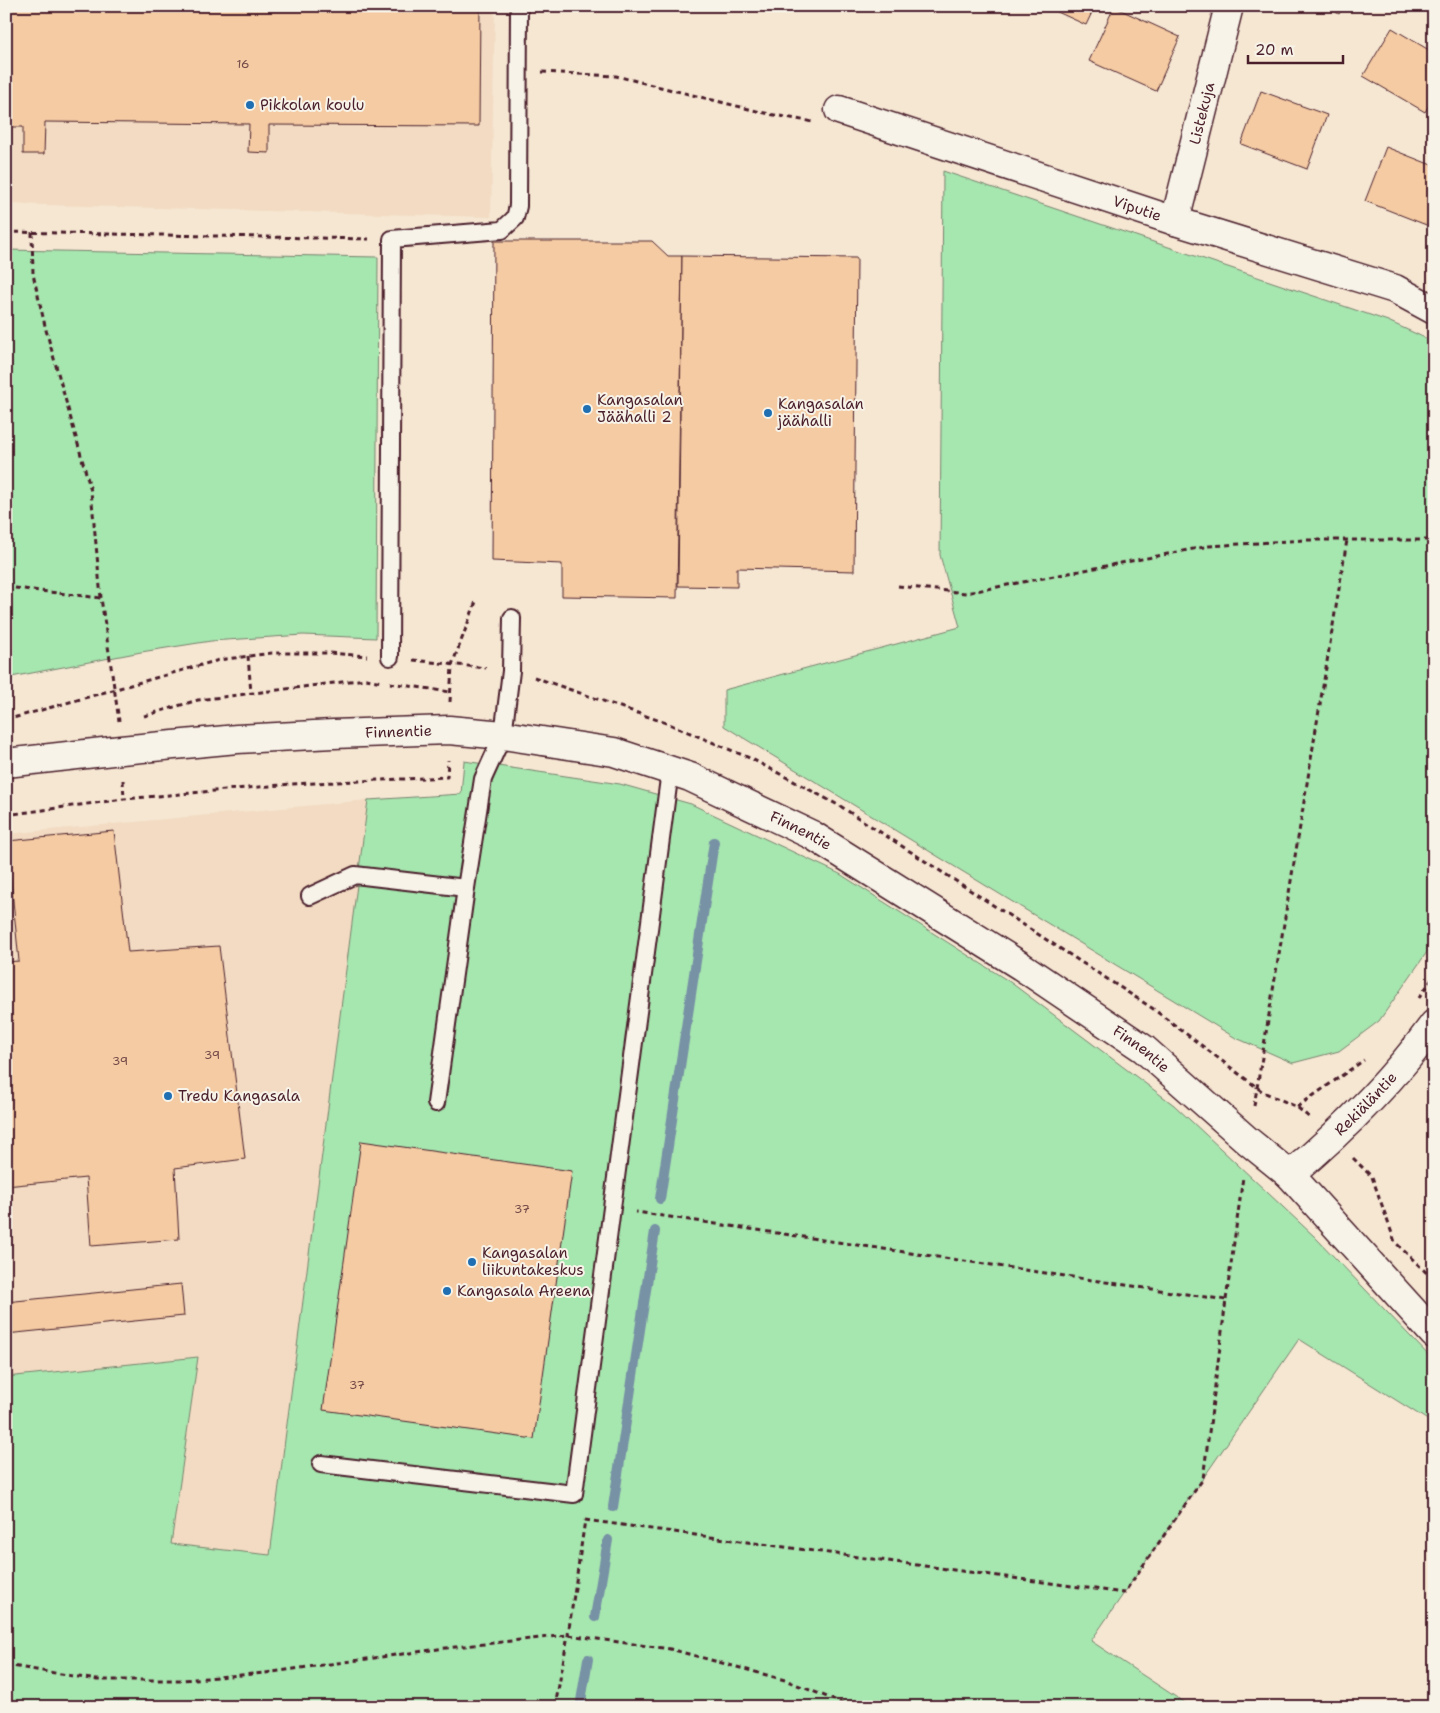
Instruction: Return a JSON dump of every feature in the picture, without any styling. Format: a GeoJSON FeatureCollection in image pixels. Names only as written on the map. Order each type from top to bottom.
{"type":"FeatureCollection","features":[{"type":"Feature","properties":{"kind":"street","name":"Listekuja"},"geometry":{"type":"LineString","coordinates":[[1175,220],[1229,6]]}},
{"type":"Feature","properties":{"kind":"street","name":"Viputie"},"geometry":{"type":"LineString","coordinates":[[839,110],[1175,220],[1395,289],[1434,310]]}},
{"type":"Feature","properties":{"kind":"street","name":"Finnentie"},"geometry":{"type":"LineString","coordinates":[[6,763],[237,739],[449,730],[503,735],[614,752],[690,777],[812,835],[1021,966],[1144,1049],[1248,1141],[1290,1175],[1434,1334]]}},
{"type":"Feature","properties":{"kind":"street","name":"Rekiäläntie"},"geometry":{"type":"LineString","coordinates":[[1290,1175],[1334,1138],[1404,1064],[1434,1024]]}},
{"type":"Feature","properties":{"kind":"lane"},"geometry":{"type":"LineString","coordinates":[[390,657],[392,239],[502,230],[515,218],[518,206],[519,6]]}},
{"type":"Feature","properties":{"kind":"lane"},"geometry":{"type":"LineString","coordinates":[[436,1103],[466,888],[484,779],[503,735],[511,671],[512,618]]}},
{"type":"Feature","properties":{"kind":"lane"},"geometry":{"type":"LineString","coordinates":[[321,1464],[574,1494],[670,771]]}},
{"type":"Feature","properties":{"kind":"lane"},"geometry":{"type":"LineString","coordinates":[[310,896],[355,875],[466,888]]}},
{"type":"Feature","properties":{"kind":"path"},"geometry":{"type":"LineString","coordinates":[[518,71],[616,76],[769,114],[814,122]]}},
{"type":"Feature","properties":{"kind":"path"},"geometry":{"type":"LineString","coordinates":[[6,232],[392,239]]}},
{"type":"Feature","properties":{"kind":"path"},"geometry":{"type":"LineString","coordinates":[[32,232],[32,274],[91,491],[101,598],[116,689]]}},
{"type":"Feature","properties":{"kind":"path"},"geometry":{"type":"LineString","coordinates":[[898,586],[966,593],[1209,546],[1304,540],[1434,540]]}},
{"type":"Feature","properties":{"kind":"path"},"geometry":{"type":"LineString","coordinates":[[555,1707],[585,1520],[1124,1593],[1203,1479],[1248,1141],[1347,540]]}},
{"type":"Feature","properties":{"kind":"path"},"geometry":{"type":"LineString","coordinates":[[6,587],[101,598]]}},
{"type":"Feature","properties":{"kind":"path"},"geometry":{"type":"LineString","coordinates":[[6,815],[124,799],[292,784],[447,777],[452,665],[477,599]]}},
{"type":"Feature","properties":{"kind":"path"},"geometry":{"type":"LineString","coordinates":[[6,720],[219,660],[272,653],[320,653],[390,657],[511,671]]}},
{"type":"Feature","properties":{"kind":"path"},"geometry":{"type":"LineString","coordinates":[[248,656],[251,693]]}},
{"type":"Feature","properties":{"kind":"path"},"geometry":{"type":"LineString","coordinates":[[137,718],[198,700],[366,680],[450,692]]}},
{"type":"Feature","properties":{"kind":"path"},"geometry":{"type":"LineString","coordinates":[[119,723],[128,720]]}},
{"type":"Feature","properties":{"kind":"path"},"geometry":{"type":"LineString","coordinates":[[1419,999],[1434,976]]}},
{"type":"Feature","properties":{"kind":"path"},"geometry":{"type":"LineString","coordinates":[[1297,1107],[1371,1054]]}},
{"type":"Feature","properties":{"kind":"path"},"geometry":{"type":"LineString","coordinates":[[1334,1138],[1372,1177],[1396,1242],[1434,1280]]}},
{"type":"Feature","properties":{"kind":"path"},"geometry":{"type":"LineString","coordinates":[[612,1208],[1226,1300]]}},
{"type":"Feature","properties":{"kind":"path"},"geometry":{"type":"LineString","coordinates":[[6,1665],[97,1680],[184,1680],[265,1673],[446,1648],[568,1635],[670,1649],[785,1680],[852,1707]]}},
{"type":"Feature","properties":{"kind":"shaded area","name":"Pikkolan koulu"},"geometry":{"type":"Polygon","coordinates":[[[6,6],[495,6],[491,217],[6,204],[6,6]]]}},
{"type":"Feature","properties":{"kind":"shaded area","name":"Tredu Kangasala"},"geometry":{"type":"Polygon","coordinates":[[[368,800],[270,1555],[171,1544],[198,1357],[6,1377],[6,834],[368,800]]]}},
{"type":"Feature","properties":{"kind":"green space"},"geometry":{"type":"Polygon","coordinates":[[[943,171],[1388,321],[1434,342],[1434,942],[1379,1021],[1339,1051],[1293,1063],[1234,1037],[724,726],[724,690],[960,627],[940,555],[943,171]]]}},
{"type":"Feature","properties":{"kind":"green space"},"geometry":{"type":"Polygon","coordinates":[[[6,250],[378,257],[376,638],[303,635],[211,641],[141,652],[6,678],[6,250]]]}},
{"type":"Feature","properties":{"kind":"green space"},"geometry":{"type":"Polygon","coordinates":[[[464,761],[620,784],[691,804],[840,874],[1010,982],[1174,1105],[1315,1237],[1434,1361],[1434,1424],[1299,1339],[1091,1641],[1191,1707],[6,1707],[6,1377],[198,1357],[171,1544],[270,1555],[368,800],[461,794],[464,761]]]}},
{"type":"Feature","properties":{"kind":"building"},"geometry":{"type":"Polygon","coordinates":[[[6,6],[480,6],[479,126],[269,125],[269,153],[248,152],[249,124],[45,122],[44,154],[23,154],[23,127],[6,127],[6,6]]]}},
{"type":"Feature","properties":{"kind":"building"},"geometry":{"type":"Polygon","coordinates":[[[1052,6],[1095,6],[1086,25],[1051,9],[1052,6]]]}},
{"type":"Feature","properties":{"kind":"building"},"geometry":{"type":"Polygon","coordinates":[[[1326,6],[1344,6],[1339,14],[1326,6]]]}},
{"type":"Feature","properties":{"kind":"building"},"geometry":{"type":"Polygon","coordinates":[[[1114,7],[1180,37],[1156,91],[1089,61],[1114,7]]]}},
{"type":"Feature","properties":{"kind":"building"},"geometry":{"type":"Polygon","coordinates":[[[1392,28],[1434,53],[1434,97],[1425,112],[1363,76],[1392,28]]]}},
{"type":"Feature","properties":{"kind":"building"},"geometry":{"type":"Polygon","coordinates":[[[1261,91],[1327,115],[1307,169],[1241,144],[1261,91]]]}},
{"type":"Feature","properties":{"kind":"building"},"geometry":{"type":"Polygon","coordinates":[[[1386,147],[1434,166],[1434,228],[1365,201],[1386,147]]]}},
{"type":"Feature","properties":{"kind":"building","name":"Kangasalan Jäähalli 2"},"geometry":{"type":"Polygon","coordinates":[[[494,241],[652,241],[668,256],[682,256],[677,598],[562,596],[562,564],[492,561],[494,241]]]}},
{"type":"Feature","properties":{"kind":"building","name":"Kangasalan jäähalli"},"geometry":{"type":"Polygon","coordinates":[[[682,256],[857,258],[854,571],[737,568],[737,587],[678,586],[682,256]]]}},
{"type":"Feature","properties":{"kind":"building"},"geometry":{"type":"Polygon","coordinates":[[[114,831],[128,952],[219,946],[245,1159],[175,1168],[179,1239],[91,1246],[86,1178],[6,1186],[6,962],[19,961],[7,841],[114,831]]]}},
{"type":"Feature","properties":{"kind":"building","name":"Kangasala Areena"},"geometry":{"type":"Polygon","coordinates":[[[361,1141],[572,1171],[534,1439],[323,1410],[361,1141]]]}},
{"type":"Feature","properties":{"kind":"building"},"geometry":{"type":"Polygon","coordinates":[[[181,1284],[184,1316],[6,1334],[6,1302],[181,1284]]]}},
{"type":"Feature","properties":{"kind":"waterway"},"geometry":{"type":"LineString","coordinates":[[660,1199],[714,842]]}},
{"type":"Feature","properties":{"kind":"waterway"},"geometry":{"type":"LineString","coordinates":[[613,1507],[655,1231]]}},
{"type":"Feature","properties":{"kind":"waterway"},"geometry":{"type":"LineString","coordinates":[[595,1617],[608,1540]]}},
{"type":"Feature","properties":{"kind":"waterway"},"geometry":{"type":"LineString","coordinates":[[580,1707],[588,1659]]}},
{"type":"Feature","properties":{"kind":"place","name":"Pikkolan koulu"},"geometry":{"type":"Point","coordinates":[250,105]}},
{"type":"Feature","properties":{"kind":"place","name":"Kangasalan Jäähalli 2"},"geometry":{"type":"Point","coordinates":[587,409]}},
{"type":"Feature","properties":{"kind":"place","name":"Kangasalan jäähalli"},"geometry":{"type":"Point","coordinates":[768,413]}},
{"type":"Feature","properties":{"kind":"place","name":"Tredu Kangasala"},"geometry":{"type":"Point","coordinates":[168,1096]}},
{"type":"Feature","properties":{"kind":"place","name":"Kangasalan liikuntakeskus"},"geometry":{"type":"Point","coordinates":[472,1262]}},
{"type":"Feature","properties":{"kind":"place","name":"Kangasala Areena"},"geometry":{"type":"Point","coordinates":[447,1291]}}]}
